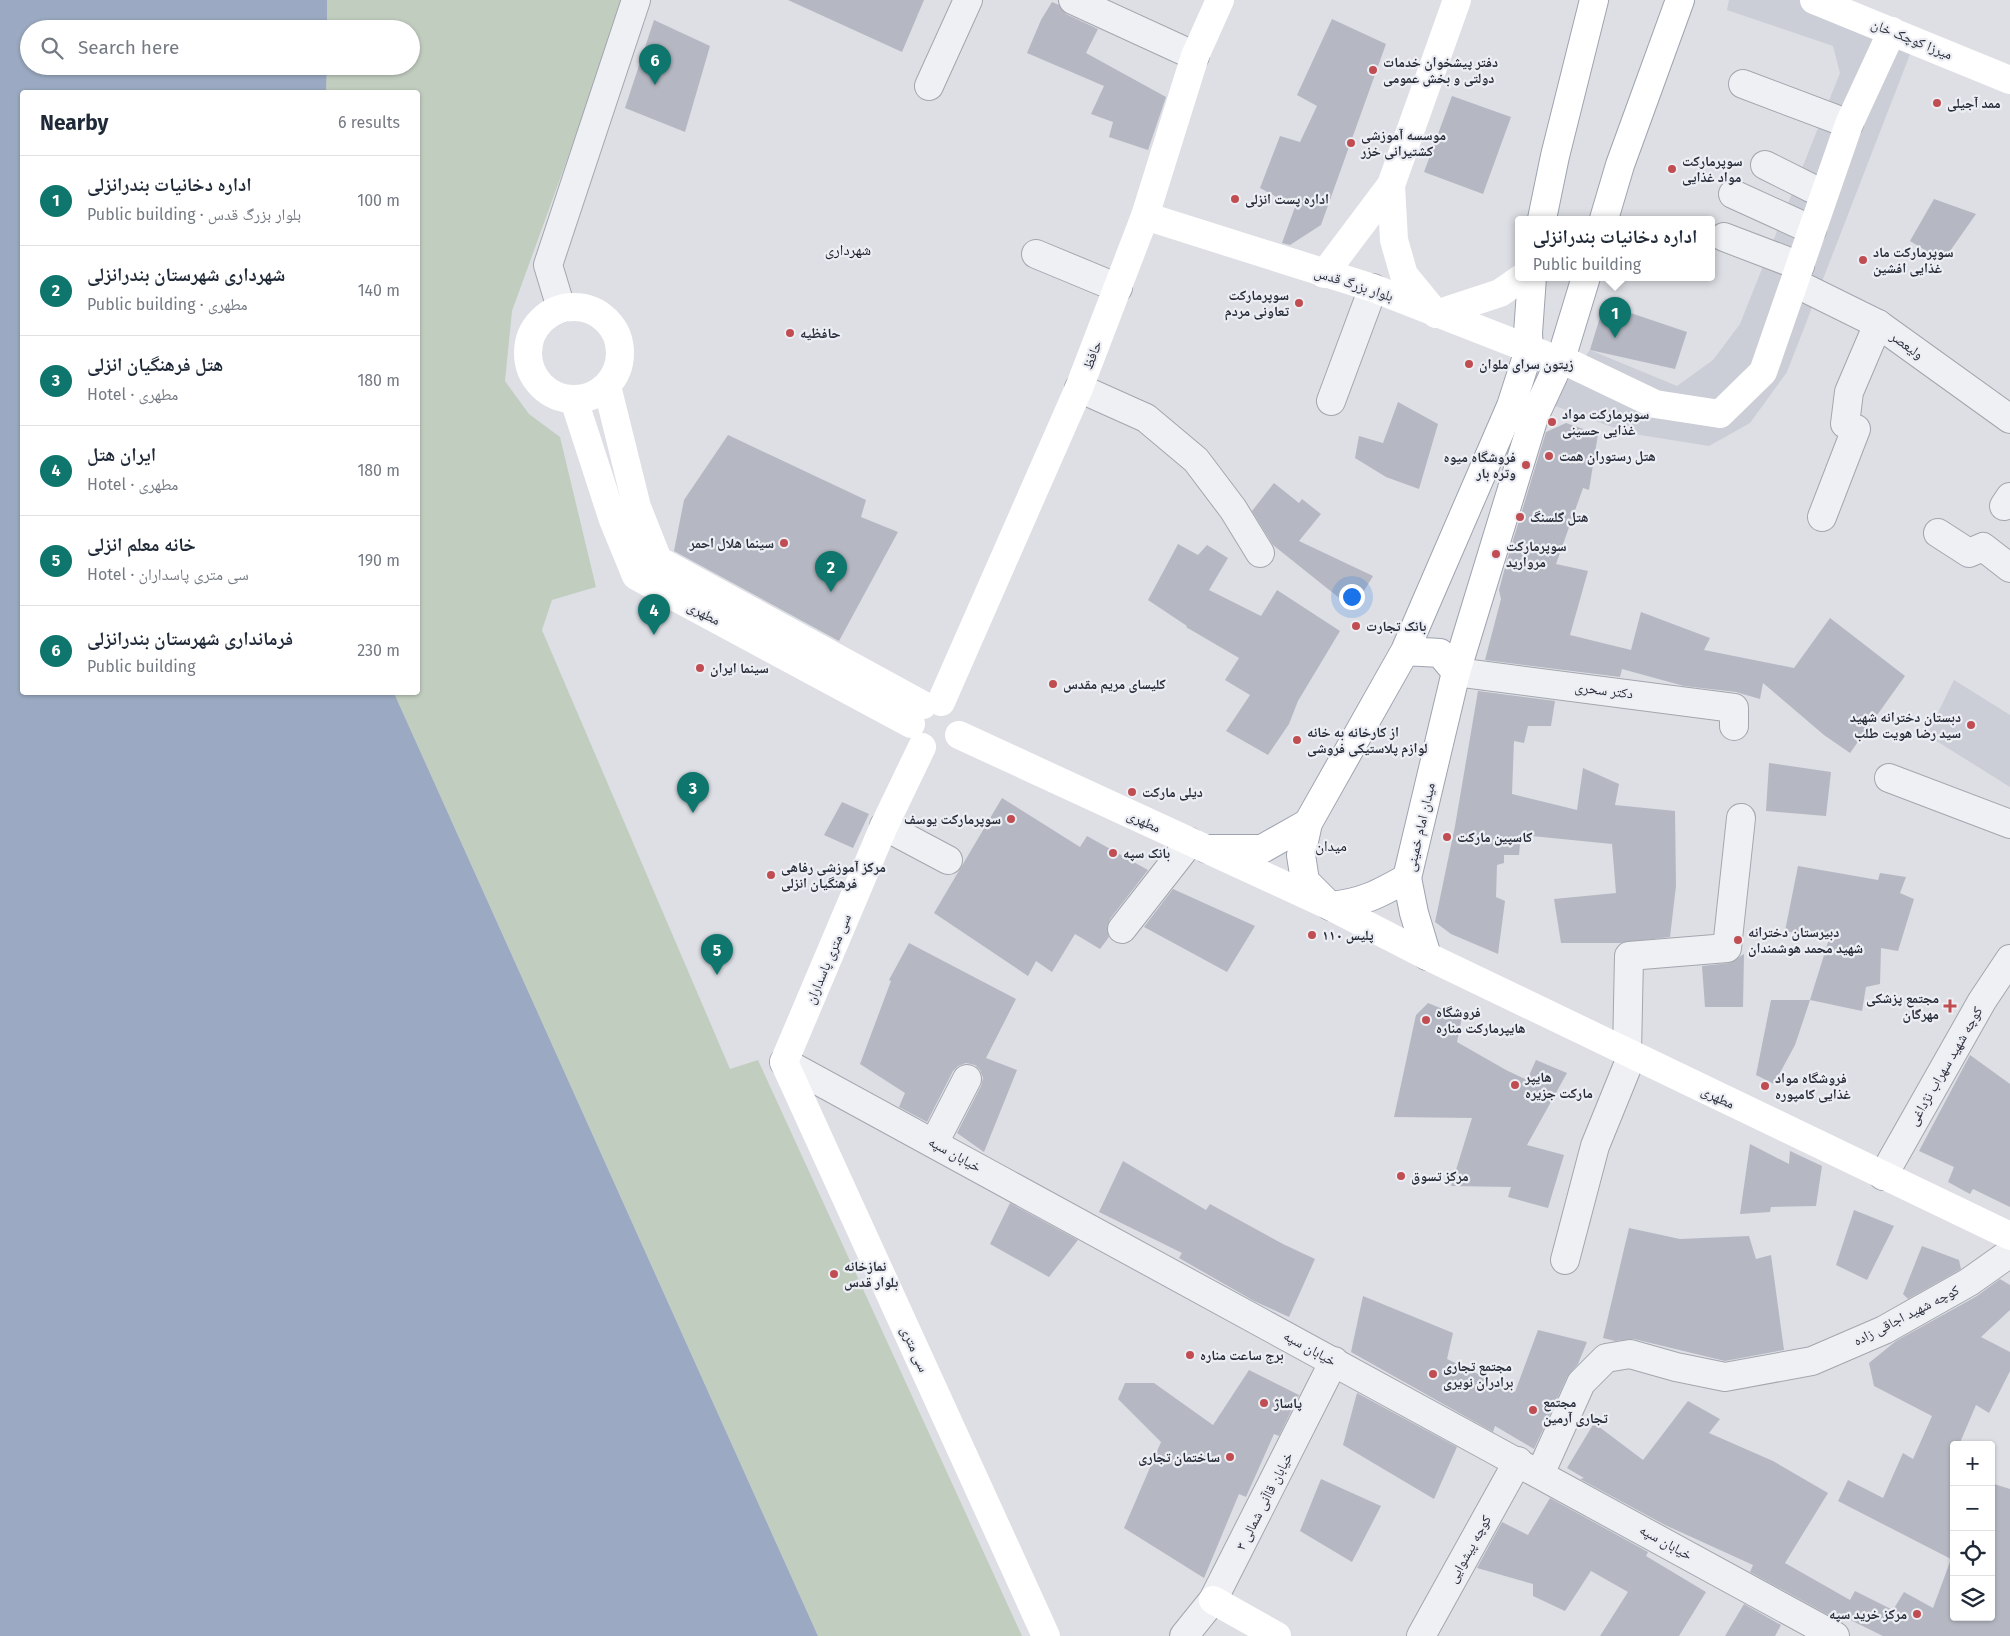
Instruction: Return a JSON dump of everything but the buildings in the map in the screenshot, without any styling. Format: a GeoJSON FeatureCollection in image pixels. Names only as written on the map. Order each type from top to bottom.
{"type":"FeatureCollection","features":[{"type":"Feature","properties":{"kind":"street"},"geometry":{"type":"LineString","coordinates":[[561,308],[548,266],[636,0]]}},
{"type":"Feature","properties":{"kind":"street"},"geometry":{"type":"LineString","coordinates":[[929,86],[968,0]]}},
{"type":"Feature","properties":{"kind":"street"},"geometry":{"type":"LineString","coordinates":[[1073,0],[1195,56]]}},
{"type":"Feature","properties":{"kind":"street","name":"حافظ"},"geometry":{"type":"LineString","coordinates":[[924,720],[1079,388],[1145,216],[1195,56],[1220,0]]}},
{"type":"Feature","properties":{"kind":"street"},"geometry":{"type":"LineString","coordinates":[[1324,274],[1391,185],[1457,0]]}},
{"type":"Feature","properties":{"kind":"street"},"geometry":{"type":"LineString","coordinates":[[1605,216],[1620,165],[1680,0]]}},
{"type":"Feature","properties":{"kind":"street","name":"میرزا کوچک خان"},"geometry":{"type":"LineString","coordinates":[[1814,0],[2010,80]]}},
{"type":"Feature","properties":{"kind":"street"},"geometry":{"type":"LineString","coordinates":[[1543,216],[1555,156],[1592,5]]}},
{"type":"Feature","properties":{"kind":"street"},"geometry":{"type":"LineString","coordinates":[[1797,275],[1823,194],[1849,124],[1892,31]]}},
{"type":"Feature","properties":{"kind":"street"},"geometry":{"type":"LineString","coordinates":[[1743,84],[1849,124]]}},
{"type":"Feature","properties":{"kind":"street"},"geometry":{"type":"LineString","coordinates":[[1765,165],[1823,194]]}},
{"type":"Feature","properties":{"kind":"street"},"geometry":{"type":"LineString","coordinates":[[1391,185],[1394,240],[1404,274],[1436,314],[1500,293],[1517,281]]}},
{"type":"Feature","properties":{"kind":"street"},"geometry":{"type":"LineString","coordinates":[[1733,194],[1812,230]]}},
{"type":"Feature","properties":{"kind":"street","name":"بلوار بزرگ قدس"},"geometry":{"type":"LineString","coordinates":[[1145,216],[1373,288],[1529,350],[1561,360],[1655,404],[1720,414],[1764,372],[1797,275]]}},
{"type":"Feature","properties":{"kind":"street","name":"ولیعصر"},"geometry":{"type":"LineString","coordinates":[[1724,236],[1797,275],[1878,324],[2010,420]]}},
{"type":"Feature","properties":{"kind":"street"},"geometry":{"type":"LineString","coordinates":[[1036,254],[1118,288]]}},
{"type":"Feature","properties":{"kind":"street"},"geometry":{"type":"LineString","coordinates":[[1330,906],[1305,881],[1301,855],[1308,823],[1405,651],[1511,406],[1529,350],[1532,281]]}},
{"type":"Feature","properties":{"kind":"street","name":"میدان امام خمینی"},"geometry":{"type":"LineString","coordinates":[[1330,906],[1354,904],[1408,878],[1456,672],[1534,417],[1561,360],[1585,281]]}},
{"type":"Feature","properties":{"kind":"street"},"geometry":{"type":"LineString","coordinates":[[1331,401],[1373,288]]}},
{"type":"Feature","properties":{"kind":"street"},"geometry":{"type":"LineString","coordinates":[[573,306],[596,312],[614,329],[621,352],[615,376],[607,386],[586,398],[574,400],[551,394],[541,387],[529,366],[527,354],[533,330],[540,321],[561,308],[573,306]]}},
{"type":"Feature","properties":{"kind":"street"},"geometry":{"type":"LineString","coordinates":[[1822,517],[1856,429],[1845,424],[1849,392],[1878,324]]}},
{"type":"Feature","properties":{"kind":"street","name":"مطهری"},"geometry":{"type":"LineString","coordinates":[[607,386],[637,507],[658,560],[924,720]]}},
{"type":"Feature","properties":{"kind":"street"},"geometry":{"type":"LineString","coordinates":[[1079,388],[1146,418],[1196,460],[1233,509],[1260,553]]}},
{"type":"Feature","properties":{"kind":"street","name":"مطهری"},"geometry":{"type":"LineString","coordinates":[[574,400],[613,520],[636,576],[924,720]]}},
{"type":"Feature","properties":{"kind":"street"},"geometry":{"type":"LineString","coordinates":[[1938,533],[1969,553],[1983,547],[2010,568]]}},
{"type":"Feature","properties":{"kind":"street"},"geometry":{"type":"LineString","coordinates":[[1405,651],[1440,653],[1456,672]]}},
{"type":"Feature","properties":{"kind":"street","name":"دکتر سحری"},"geometry":{"type":"LineString","coordinates":[[1456,672],[1734,708],[1734,726]]}},
{"type":"Feature","properties":{"kind":"street"},"geometry":{"type":"LineString","coordinates":[[951,707],[957,715],[960,725],[959,735],[953,744],[943,750],[932,750],[924,720],[951,707]]}},
{"type":"Feature","properties":{"kind":"street","name":"سی متری پاسداران"},"geometry":{"type":"LineString","coordinates":[[784,1062],[884,826],[924,720]]}},
{"type":"Feature","properties":{"kind":"street","name":"مطهری"},"geometry":{"type":"LineString","coordinates":[[959,735],[1330,906],[1427,956],[2010,1236]]}},
{"type":"Feature","properties":{"kind":"street"},"geometry":{"type":"LineString","coordinates":[[1889,778],[2010,824]]}},
{"type":"Feature","properties":{"kind":"street"},"geometry":{"type":"LineString","coordinates":[[1565,1260],[1595,1146],[1630,1054],[1629,956],[1727,948],[1741,818]]}},
{"type":"Feature","properties":{"kind":"street"},"geometry":{"type":"LineString","coordinates":[[1122,928],[1199,846],[1262,849],[1308,823]]}},
{"type":"Feature","properties":{"kind":"street"},"geometry":{"type":"LineString","coordinates":[[884,826],[948,860]]}},
{"type":"Feature","properties":{"kind":"street"},"geometry":{"type":"LineString","coordinates":[[1408,878],[1414,913],[1427,956]]}},
{"type":"Feature","properties":{"kind":"street","name":"کوچه شهید سهراب نژداغی"},"geometry":{"type":"LineString","coordinates":[[1883,1176],[1982,1001],[2010,959]]}},
{"type":"Feature","properties":{"kind":"street","name":"خیابان سپه"},"geometry":{"type":"LineString","coordinates":[[784,1062],[1529,1467],[1799,1627],[1836,1636]]}},
{"type":"Feature","properties":{"kind":"street","name":"سی متری"},"geometry":{"type":"LineString","coordinates":[[784,1062],[1046,1636]]}},
{"type":"Feature","properties":{"kind":"street"},"geometry":{"type":"LineString","coordinates":[[934,1143],[967,1079]]}},
{"type":"Feature","properties":{"kind":"street","name":"کوچه شهید اجاقی زاده"},"geometry":{"type":"LineString","coordinates":[[1529,1467],[1580,1383],[1606,1358],[1630,1354],[1676,1367],[1725,1377],[1812,1360],[1884,1330],[1969,1282],[2010,1253]]}},
{"type":"Feature","properties":{"kind":"street","name":"خیابان قاآنی شمالی ۳"},"geometry":{"type":"LineString","coordinates":[[1184,1636],[1212,1600],[1334,1362]]}},
{"type":"Feature","properties":{"kind":"street","name":"کوچه پیشوایی"},"geometry":{"type":"LineString","coordinates":[[1420,1636],[1529,1467]]}},
{"type":"Feature","properties":{"kind":"street"},"geometry":{"type":"LineString","coordinates":[[1212,1600],[1276,1636]]}},
{"type":"Feature","properties":{"kind":"shaded area"},"geometry":{"type":"Polygon","coordinates":[[[1729,0],[1802,0],[1914,44],[1787,372],[1750,423],[1709,446],[1628,433],[1550,404],[1590,350],[1677,386],[1713,360],[1740,324],[1840,73],[1833,46],[1727,10],[1729,0]]]}},
{"type":"Feature","properties":{"kind":"shaded area","name":"دبستان دخترانه شهید سید رضا هویت طلب"},"geometry":{"type":"Polygon","coordinates":[[[1954,680],[2010,715],[2010,787],[1927,735],[1954,680]]]}},
{"type":"Feature","properties":{"kind":"green space"},"geometry":{"type":"Polygon","coordinates":[[[327,0],[625,0],[512,311],[505,381],[529,414],[560,437],[596,587],[552,600],[542,630],[730,1069],[758,1060],[1022,1636],[818,1636],[395,695],[420,695],[420,90],[326,90],[327,75],[420,75],[420,20],[327,20],[327,0]]]}},
{"type":"Feature","properties":{"kind":"water"},"geometry":{"type":"Polygon","coordinates":[[[0,0],[327,0],[327,20],[20,20],[20,75],[327,75],[326,90],[20,90],[20,695],[395,695],[818,1636],[0,1636],[0,0]]]}},
{"type":"Feature","properties":{"kind":"place","name":"دفتر پیشخوان خدمات دولتی و بخش عمومی"},"geometry":{"type":"Point","coordinates":[1373,70]}},
{"type":"Feature","properties":{"kind":"place","name":"فرمانداری شهرستان بندرانزلی"},"geometry":{"type":"Point","coordinates":[655,85]}},
{"type":"Feature","properties":{"kind":"place","name":"ممد آجیلی"},"geometry":{"type":"Point","coordinates":[1937,103]}},
{"type":"Feature","properties":{"kind":"place","name":"موسسه آموزشی کشتیرانی خزر"},"geometry":{"type":"Point","coordinates":[1351,143]}},
{"type":"Feature","properties":{"kind":"place","name":"سوپرمارکت مواد غذایی"},"geometry":{"type":"Point","coordinates":[1672,169]}},
{"type":"Feature","properties":{"kind":"place","name":"اداره پست انزلی"},"geometry":{"type":"Point","coordinates":[1235,199]}},
{"type":"Feature","properties":{"kind":"place","name":"سوپرمارکت ماد غذایی افشین"},"geometry":{"type":"Point","coordinates":[1863,260]}},
{"type":"Feature","properties":{"kind":"place","name":"سوپرمارکت تعاونی مردم"},"geometry":{"type":"Point","coordinates":[1299,303]}},
{"type":"Feature","properties":{"kind":"place","name":"حافظیه"},"geometry":{"type":"Point","coordinates":[790,333]}},
{"type":"Feature","properties":{"kind":"place","name":"اداره دخانیات بندرانزلی"},"geometry":{"type":"Point","coordinates":[1615,338]}},
{"type":"Feature","properties":{"kind":"place","name":"زيتون سرای ملوان"},"geometry":{"type":"Point","coordinates":[1469,364]}},
{"type":"Feature","properties":{"kind":"place","name":"سوپرمارکت مواد غذایی حسینی"},"geometry":{"type":"Point","coordinates":[1552,422]}},
{"type":"Feature","properties":{"kind":"place","name":"هتل رستوران همت"},"geometry":{"type":"Point","coordinates":[1549,456]}},
{"type":"Feature","properties":{"kind":"place","name":"فروشگاه میوه وتره بار"},"geometry":{"type":"Point","coordinates":[1526,465]}},
{"type":"Feature","properties":{"kind":"place","name":"هتل گلسنگ"},"geometry":{"type":"Point","coordinates":[1520,517]}},
{"type":"Feature","properties":{"kind":"place","name":"سینما هلال احمر"},"geometry":{"type":"Point","coordinates":[784,543]}},
{"type":"Feature","properties":{"kind":"place","name":"سوپرمارکت مروارید"},"geometry":{"type":"Point","coordinates":[1496,554]}},
{"type":"Feature","properties":{"kind":"place","name":"شهرداری شهرستان بندرانزلی"},"geometry":{"type":"Point","coordinates":[831,592]}},
{"type":"Feature","properties":{"kind":"place","name":"بانک تجارت"},"geometry":{"type":"Point","coordinates":[1356,626]}},
{"type":"Feature","properties":{"kind":"place","name":"ایران هتل"},"geometry":{"type":"Point","coordinates":[654,635]}},
{"type":"Feature","properties":{"kind":"place","name":"سینما ایران"},"geometry":{"type":"Point","coordinates":[700,668]}},
{"type":"Feature","properties":{"kind":"place","name":"کلیسای مریم مقدس"},"geometry":{"type":"Point","coordinates":[1053,684]}},
{"type":"Feature","properties":{"kind":"place","name":"دبستان دخترانه شهید سید رضا هویت طلب"},"geometry":{"type":"Point","coordinates":[1971,725]}},
{"type":"Feature","properties":{"kind":"place","name":"از کارخانه به خانه لوازم پلاستیکی فروشی"},"geometry":{"type":"Point","coordinates":[1297,740]}},
{"type":"Feature","properties":{"kind":"place","name":"دیلی مارکت"},"geometry":{"type":"Point","coordinates":[1132,792]}},
{"type":"Feature","properties":{"kind":"place","name":"هتل فرهنگیان انزلی"},"geometry":{"type":"Point","coordinates":[693,813]}},
{"type":"Feature","properties":{"kind":"place","name":"سوپرمارکت یوسف"},"geometry":{"type":"Point","coordinates":[1011,819]}},
{"type":"Feature","properties":{"kind":"place","name":"کاسپین مارکت"},"geometry":{"type":"Point","coordinates":[1447,837]}},
{"type":"Feature","properties":{"kind":"place","name":"بانک سپه"},"geometry":{"type":"Point","coordinates":[1113,853]}},
{"type":"Feature","properties":{"kind":"place","name":"مرکز آموزشی رفاهی فرهنگیان انزلی"},"geometry":{"type":"Point","coordinates":[771,875]}},
{"type":"Feature","properties":{"kind":"place","name":"پلیس ۱۱۰"},"geometry":{"type":"Point","coordinates":[1312,935]}},
{"type":"Feature","properties":{"kind":"place","name":"دبیرستان دخترانه شهید محمد هوشمندان"},"geometry":{"type":"Point","coordinates":[1738,940]}},
{"type":"Feature","properties":{"kind":"place","name":"خانه معلم انزلی"},"geometry":{"type":"Point","coordinates":[717,975]}},
{"type":"Feature","properties":{"kind":"place","name":"مجتمع پزشکی مهرگان"},"geometry":{"type":"Point","coordinates":[1950,1006]}},
{"type":"Feature","properties":{"kind":"place","name":"فروشگاه هایپرمارکت مناره"},"geometry":{"type":"Point","coordinates":[1426,1020]}},
{"type":"Feature","properties":{"kind":"place","name":"هایپر مارکت جزیره"},"geometry":{"type":"Point","coordinates":[1515,1085]}},
{"type":"Feature","properties":{"kind":"place","name":"فروشگاه مواد غذایی کامپوره"},"geometry":{"type":"Point","coordinates":[1765,1086]}},
{"type":"Feature","properties":{"kind":"place","name":"مرکز تسوق"},"geometry":{"type":"Point","coordinates":[1401,1176]}},
{"type":"Feature","properties":{"kind":"place","name":"نمازخانه بلوار قدس"},"geometry":{"type":"Point","coordinates":[834,1274]}},
{"type":"Feature","properties":{"kind":"place","name":"برج ساعت مناره"},"geometry":{"type":"Point","coordinates":[1190,1355]}},
{"type":"Feature","properties":{"kind":"place","name":"مجتمع تجاری برادران نویری"},"geometry":{"type":"Point","coordinates":[1433,1374]}},
{"type":"Feature","properties":{"kind":"place","name":"پاساژ"},"geometry":{"type":"Point","coordinates":[1264,1403]}},
{"type":"Feature","properties":{"kind":"place","name":"مجتمع تجاری آرمین"},"geometry":{"type":"Point","coordinates":[1533,1410]}},
{"type":"Feature","properties":{"kind":"place","name":"ساختمان تجاری"},"geometry":{"type":"Point","coordinates":[1230,1457]}},
{"type":"Feature","properties":{"kind":"place","name":"مرکز خرید سپه"},"geometry":{"type":"Point","coordinates":[1917,1614]}},
{"type":"Feature","properties":{"kind":"district","name":"شهرداری"},"geometry":{"type":"Point","coordinates":[848,250]}},
{"type":"Feature","properties":{"kind":"district","name":"میدان"},"geometry":{"type":"Point","coordinates":[1331,846]}}]}
